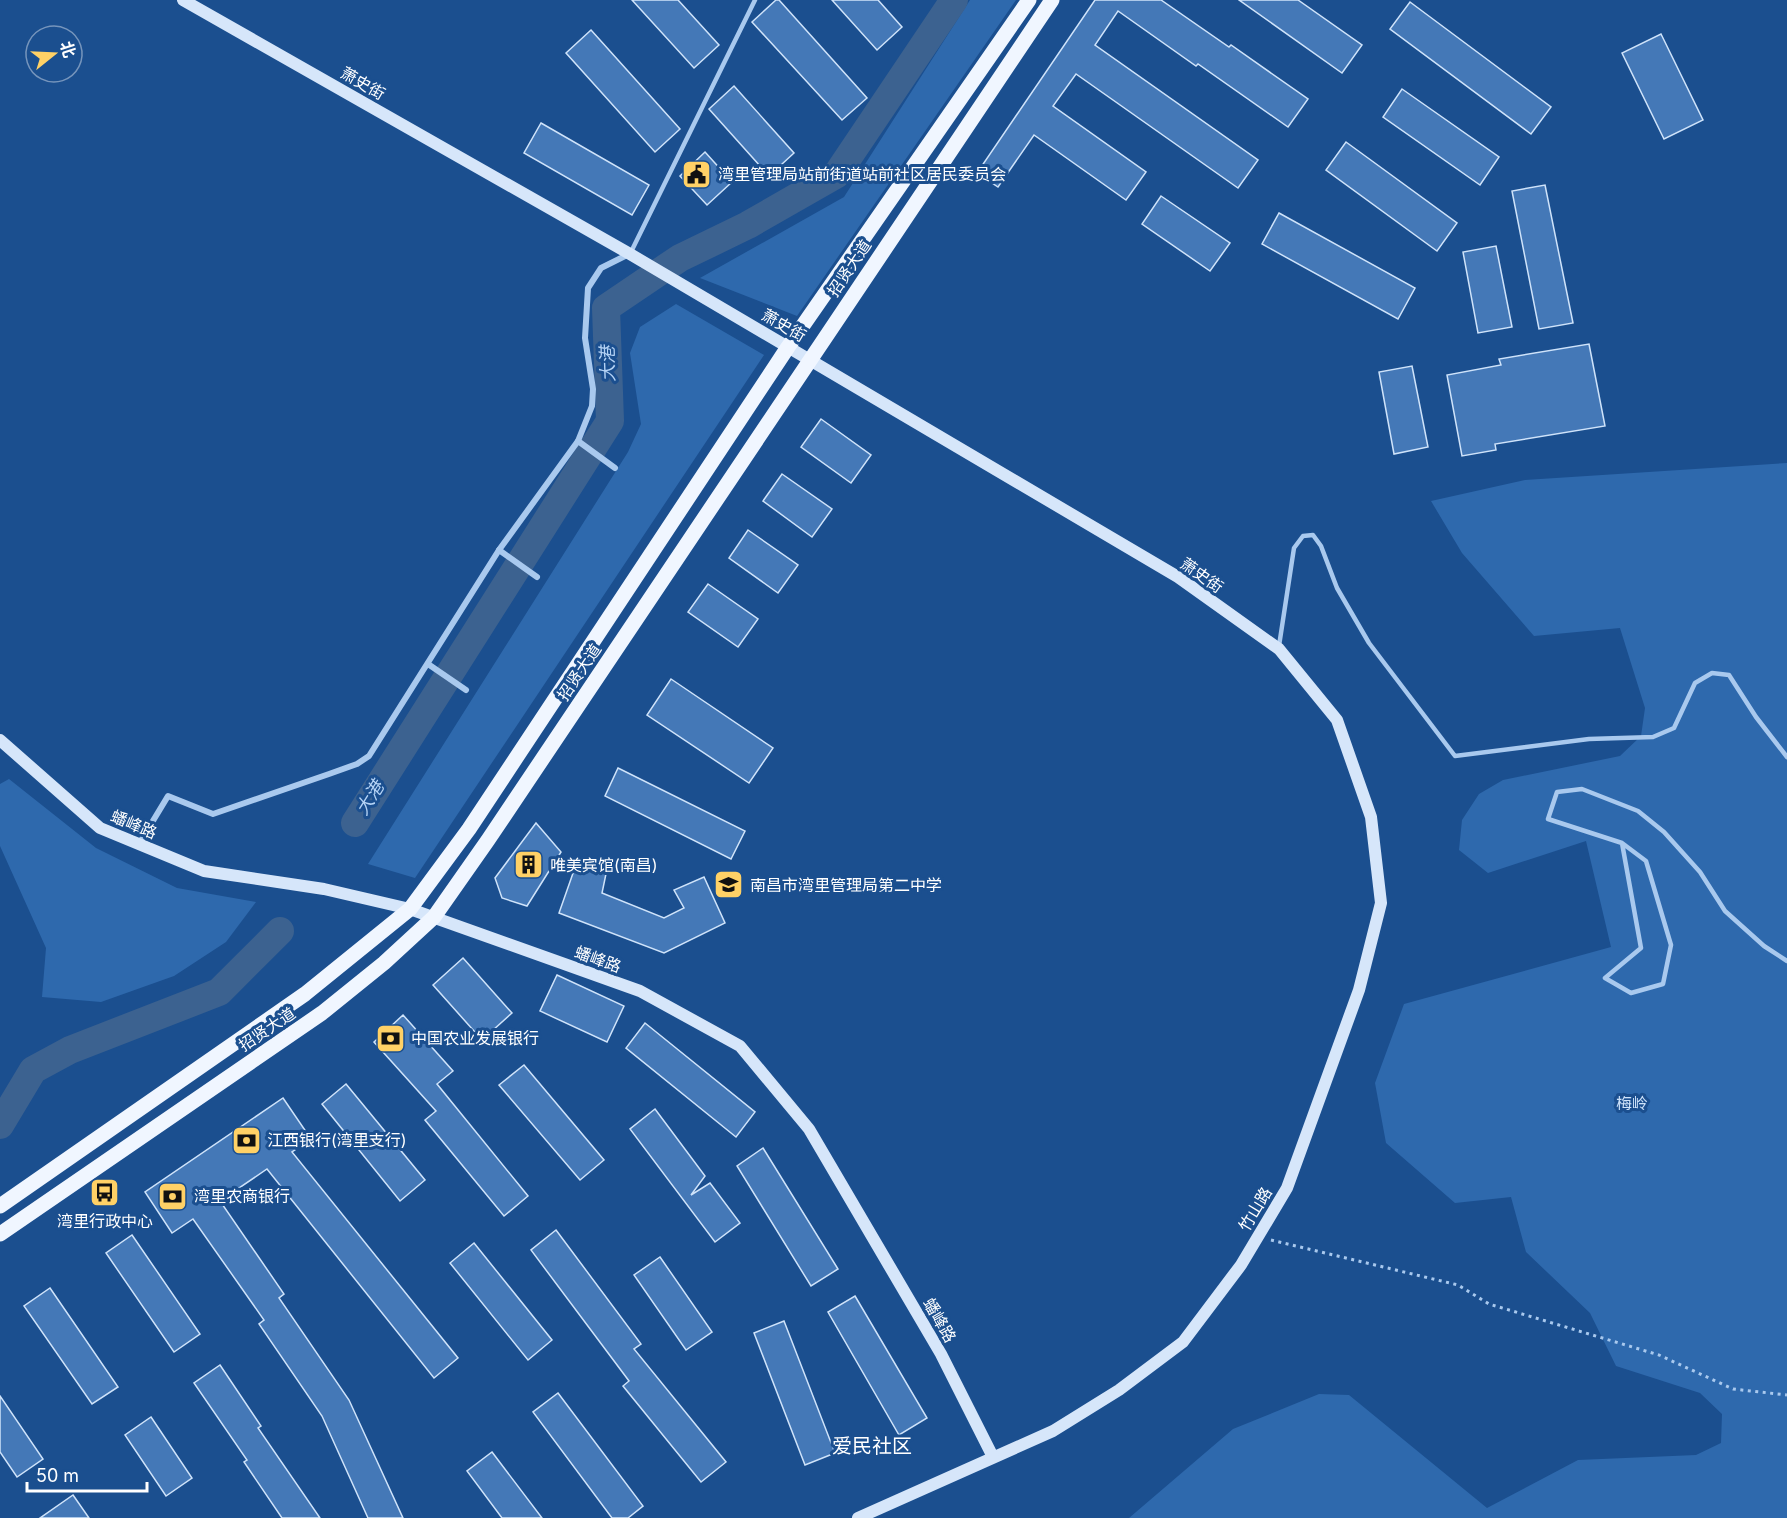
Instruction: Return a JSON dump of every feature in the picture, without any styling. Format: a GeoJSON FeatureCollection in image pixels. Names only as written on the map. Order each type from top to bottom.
{"type":"FeatureCollection","features":[{"type":"Feature","properties":{"kind":"main road","name":"招贤大道"},"geometry":{"type":"LineString","coordinates":[[0,1206],[305,994],[410,909],[469,829],[788,347],[1029,0]]}},
{"type":"Feature","properties":{"kind":"main road","name":"招贤大道"},"geometry":{"type":"LineString","coordinates":[[0,1234],[322,1012],[384,963],[434,917],[1052,0]]}},
{"type":"Feature","properties":{"kind":"street","name":"萧史街"},"geometry":{"type":"LineString","coordinates":[[183,0],[630,254],[1178,577],[1279,649],[1337,720]]}},
{"type":"Feature","properties":{"kind":"street"},"geometry":{"type":"LineString","coordinates":[[139,844],[168,795],[213,814],[329,774],[369,756],[499,550],[578,441],[592,406],[593,389],[585,338],[588,288],[601,268],[630,254]]}},
{"type":"Feature","properties":{"kind":"street"},"geometry":{"type":"LineString","coordinates":[[578,441],[615,468]]}},
{"type":"Feature","properties":{"kind":"street"},"geometry":{"type":"LineString","coordinates":[[499,550],[537,577]]}},
{"type":"Feature","properties":{"kind":"street"},"geometry":{"type":"LineString","coordinates":[[428,664],[466,690]]}},
{"type":"Feature","properties":{"kind":"street","name":"竹山路"},"geometry":{"type":"LineString","coordinates":[[858,1518],[1053,1431],[1119,1390],[1183,1342],[1241,1265],[1258,1237],[1287,1188],[1359,990],[1381,903],[1371,817],[1337,720]]}},
{"type":"Feature","properties":{"kind":"street","name":"蟠峰路"},"geometry":{"type":"LineString","coordinates":[[0,740],[100,828],[204,871],[324,889],[410,909],[434,917],[640,991],[740,1046],[809,1129],[941,1354],[993,1457]]}},
{"type":"Feature","properties":{"kind":"lane"},"geometry":{"type":"LineString","coordinates":[[630,254],[755,0]]}},
{"type":"Feature","properties":{"kind":"lane"},"geometry":{"type":"LineString","coordinates":[[1279,649],[1294,548],[1303,536],[1313,535],[1320,546],[1337,588],[1369,643],[1455,756],[1589,739],[1653,737],[1674,728],[1695,683],[1712,673],[1729,675],[1756,717],[1787,757]]}},
{"type":"Feature","properties":{"kind":"lane"},"geometry":{"type":"LineString","coordinates":[[1622,843],[1641,948],[1605,978],[1631,993],[1663,984],[1671,945],[1646,861],[1622,843],[1548,819],[1557,792],[1582,789],[1638,811],[1664,832],[1700,872],[1725,911],[1764,946],[1787,961]]}},
{"type":"Feature","properties":{"kind":"path"},"geometry":{"type":"LineString","coordinates":[[1258,1237],[1458,1285],[1489,1304],[1659,1355],[1733,1389],[1787,1395]]}},
{"type":"Feature","properties":{"kind":"green space"},"geometry":{"type":"Polygon","coordinates":[[[970,0],[1016,0],[797,316],[700,278],[844,197],[970,0]]]}},
{"type":"Feature","properties":{"kind":"green space"},"geometry":{"type":"Polygon","coordinates":[[[676,304],[764,355],[415,878],[368,864],[628,452],[641,424],[630,353],[640,327],[676,304]]]}},
{"type":"Feature","properties":{"kind":"green space","name":"梅岭"},"geometry":{"type":"Polygon","coordinates":[[[1787,463],[1787,1518],[1129,1518],[1233,1429],[1319,1394],[1349,1395],[1487,1508],[1578,1460],[1696,1455],[1721,1443],[1722,1414],[1700,1393],[1616,1366],[1590,1313],[1526,1252],[1511,1197],[1455,1203],[1386,1143],[1375,1083],[1404,1004],[1611,947],[1586,841],[1488,873],[1459,850],[1462,820],[1479,794],[1503,780],[1620,756],[1641,736],[1645,708],[1620,628],[1534,636],[1462,553],[1431,501],[1525,480],[1787,463]]]}},
{"type":"Feature","properties":{"kind":"green space"},"geometry":{"type":"Polygon","coordinates":[[[9,779],[96,848],[177,888],[256,902],[226,942],[174,976],[101,1002],[42,997],[46,948],[0,846],[0,784],[9,779]]]}},
{"type":"Feature","properties":{"kind":"building"},"geometry":{"type":"Polygon","coordinates":[[[632,0],[678,0],[719,45],[694,68],[632,0]]]}},
{"type":"Feature","properties":{"kind":"building"},"geometry":{"type":"Polygon","coordinates":[[[776,0],[779,0],[867,98],[842,120],[752,22],[776,0]]]}},
{"type":"Feature","properties":{"kind":"building"},"geometry":{"type":"Polygon","coordinates":[[[832,0],[878,0],[902,27],[877,50],[832,0]]]}},
{"type":"Feature","properties":{"kind":"building"},"geometry":{"type":"Polygon","coordinates":[[[1095,0],[1161,0],[1308,99],[1288,127],[1118,11],[1095,45],[1258,160],[1238,188],[1076,74],[1053,106],[1146,172],[1126,200],[1034,135],[998,187],[977,173],[1095,0]]]}},
{"type":"Feature","properties":{"kind":"building"},"geometry":{"type":"Polygon","coordinates":[[[1239,0],[1298,0],[1362,45],[1342,73],[1239,0]]]}},
{"type":"Feature","properties":{"kind":"building"},"geometry":{"type":"Polygon","coordinates":[[[1410,2],[1551,107],[1531,134],[1390,29],[1410,2]]]}},
{"type":"Feature","properties":{"kind":"building"},"geometry":{"type":"Polygon","coordinates":[[[591,30],[680,129],[655,152],[566,53],[591,30]]]}},
{"type":"Feature","properties":{"kind":"building"},"geometry":{"type":"Polygon","coordinates":[[[1661,34],[1703,120],[1664,139],[1622,53],[1661,34]]]}},
{"type":"Feature","properties":{"kind":"building"},"geometry":{"type":"Polygon","coordinates":[[[734,86],[794,153],[769,176],[709,109],[734,86]]]}},
{"type":"Feature","properties":{"kind":"building"},"geometry":{"type":"Polygon","coordinates":[[[1402,89],[1499,157],[1480,185],[1383,117],[1402,89]]]}},
{"type":"Feature","properties":{"kind":"building"},"geometry":{"type":"Polygon","coordinates":[[[541,123],[649,185],[632,215],[524,153],[541,123]]]}},
{"type":"Feature","properties":{"kind":"building"},"geometry":{"type":"Polygon","coordinates":[[[1346,142],[1457,223],[1437,251],[1326,170],[1346,142]]]}},
{"type":"Feature","properties":{"kind":"building"},"geometry":{"type":"Polygon","coordinates":[[[705,152],[732,182],[707,205],[680,176],[705,152]]]}},
{"type":"Feature","properties":{"kind":"building"},"geometry":{"type":"Polygon","coordinates":[[[1545,185],[1573,323],[1539,329],[1512,191],[1545,185]]]}},
{"type":"Feature","properties":{"kind":"building"},"geometry":{"type":"Polygon","coordinates":[[[1161,196],[1230,243],[1210,271],[1142,224],[1161,196]]]}},
{"type":"Feature","properties":{"kind":"building"},"geometry":{"type":"Polygon","coordinates":[[[1279,213],[1415,288],[1398,319],[1262,244],[1279,213]]]}},
{"type":"Feature","properties":{"kind":"building"},"geometry":{"type":"Polygon","coordinates":[[[1496,246],[1512,327],[1478,333],[1463,252],[1496,246]]]}},
{"type":"Feature","properties":{"kind":"building"},"geometry":{"type":"Polygon","coordinates":[[[1589,344],[1605,426],[1495,444],[1496,450],[1462,456],[1447,375],[1501,365],[1499,359],[1589,344]]]}},
{"type":"Feature","properties":{"kind":"building"},"geometry":{"type":"Polygon","coordinates":[[[1412,366],[1428,447],[1394,454],[1379,372],[1412,366]]]}},
{"type":"Feature","properties":{"kind":"building"},"geometry":{"type":"Polygon","coordinates":[[[821,419],[871,455],[851,483],[801,447],[821,419]]]}},
{"type":"Feature","properties":{"kind":"building"},"geometry":{"type":"Polygon","coordinates":[[[782,474],[832,509],[812,537],[763,501],[782,474]]]}},
{"type":"Feature","properties":{"kind":"building"},"geometry":{"type":"Polygon","coordinates":[[[748,530],[798,565],[778,593],[729,558],[748,530]]]}},
{"type":"Feature","properties":{"kind":"building"},"geometry":{"type":"Polygon","coordinates":[[[708,584],[758,619],[738,647],[688,612],[708,584]]]}},
{"type":"Feature","properties":{"kind":"building"},"geometry":{"type":"Polygon","coordinates":[[[671,679],[773,748],[749,783],[647,715],[671,679]]]}},
{"type":"Feature","properties":{"kind":"building"},"geometry":{"type":"Polygon","coordinates":[[[618,768],[745,831],[731,859],[605,796],[618,768]]]}},
{"type":"Feature","properties":{"kind":"building","name":"唯美宾馆(南昌)"},"geometry":{"type":"Polygon","coordinates":[[[536,823],[561,852],[527,906],[502,898],[495,878],[536,823]]]}},
{"type":"Feature","properties":{"kind":"building"},"geometry":{"type":"Polygon","coordinates":[[[578,859],[607,869],[602,893],[664,918],[684,908],[674,890],[704,877],[725,923],[664,953],[559,913],[578,859]]]}},
{"type":"Feature","properties":{"kind":"building"},"geometry":{"type":"Polygon","coordinates":[[[463,958],[512,1013],[482,1040],[433,985],[463,958]]]}},
{"type":"Feature","properties":{"kind":"building"},"geometry":{"type":"Polygon","coordinates":[[[557,975],[624,1006],[607,1042],[540,1011],[557,975]]]}},
{"type":"Feature","properties":{"kind":"building"},"geometry":{"type":"Polygon","coordinates":[[[403,1015],[453,1071],[437,1084],[528,1196],[504,1216],[425,1120],[436,1111],[374,1042],[403,1015]]]}},
{"type":"Feature","properties":{"kind":"building"},"geometry":{"type":"Polygon","coordinates":[[[645,1023],[755,1112],[736,1137],[626,1048],[645,1023]]]}},
{"type":"Feature","properties":{"kind":"building"},"geometry":{"type":"Polygon","coordinates":[[[524,1065],[604,1160],[580,1180],[499,1085],[524,1065]]]}},
{"type":"Feature","properties":{"kind":"building"},"geometry":{"type":"Polygon","coordinates":[[[346,1084],[425,1180],[400,1201],[322,1104],[346,1084]]]}},
{"type":"Feature","properties":{"kind":"building"},"geometry":{"type":"Polygon","coordinates":[[[283,1098],[311,1139],[292,1152],[458,1358],[434,1378],[267,1169],[220,1201],[284,1294],[279,1298],[349,1400],[403,1518],[368,1518],[322,1416],[259,1324],[264,1320],[193,1219],[172,1233],[145,1192],[283,1098]]]}},
{"type":"Feature","properties":{"kind":"building"},"geometry":{"type":"Polygon","coordinates":[[[655,1109],[705,1176],[691,1195],[710,1183],[740,1223],[715,1242],[630,1129],[655,1109]]]}},
{"type":"Feature","properties":{"kind":"building"},"geometry":{"type":"Polygon","coordinates":[[[763,1148],[838,1269],[811,1286],[737,1166],[763,1148]]]}},
{"type":"Feature","properties":{"kind":"building"},"geometry":{"type":"Polygon","coordinates":[[[556,1230],[641,1344],[634,1349],[726,1462],[701,1482],[623,1386],[629,1381],[531,1250],[556,1230]]]}},
{"type":"Feature","properties":{"kind":"building"},"geometry":{"type":"Polygon","coordinates":[[[132,1235],[200,1334],[174,1352],[106,1253],[132,1235]]]}},
{"type":"Feature","properties":{"kind":"building"},"geometry":{"type":"Polygon","coordinates":[[[474,1243],[552,1340],[528,1360],[450,1263],[474,1243]]]}},
{"type":"Feature","properties":{"kind":"building"},"geometry":{"type":"Polygon","coordinates":[[[660,1257],[712,1332],[686,1350],[634,1275],[660,1257]]]}},
{"type":"Feature","properties":{"kind":"building"},"geometry":{"type":"Polygon","coordinates":[[[50,1288],[118,1387],[92,1404],[24,1306],[50,1288]]]}},
{"type":"Feature","properties":{"kind":"building"},"geometry":{"type":"Polygon","coordinates":[[[855,1296],[927,1418],[899,1435],[828,1312],[855,1296]]]}},
{"type":"Feature","properties":{"kind":"building"},"geometry":{"type":"Polygon","coordinates":[[[784,1321],[835,1453],[805,1465],[754,1333],[784,1321]]]}},
{"type":"Feature","properties":{"kind":"building"},"geometry":{"type":"Polygon","coordinates":[[[220,1365],[261,1426],[258,1428],[320,1518],[282,1518],[244,1462],[247,1460],[194,1383],[220,1365]]]}},
{"type":"Feature","properties":{"kind":"building"},"geometry":{"type":"Polygon","coordinates":[[[558,1393],[643,1506],[628,1518],[612,1518],[533,1412],[558,1393]]]}},
{"type":"Feature","properties":{"kind":"building"},"geometry":{"type":"Polygon","coordinates":[[[0,1396],[43,1459],[17,1477],[0,1452],[0,1396]]]}},
{"type":"Feature","properties":{"kind":"building"},"geometry":{"type":"Polygon","coordinates":[[[151,1417],[192,1478],[166,1496],[125,1435],[151,1417]]]}},
{"type":"Feature","properties":{"kind":"building"},"geometry":{"type":"Polygon","coordinates":[[[492,1452],[542,1518],[502,1518],[467,1471],[492,1452]]]}},
{"type":"Feature","properties":{"kind":"building"},"geometry":{"type":"Polygon","coordinates":[[[73,1495],[89,1518],[40,1518],[73,1495]]]}},
{"type":"Feature","properties":{"kind":"waterway","name":"大港"},"geometry":{"type":"LineString","coordinates":[[355,823],[610,421],[606,308],[680,258],[748,225],[837,174],[954,0]]}},
{"type":"Feature","properties":{"kind":"waterway","name":"大港"},"geometry":{"type":"LineString","coordinates":[[0,1125],[33,1070],[70,1050],[219,992],[280,931]]}},
{"type":"Feature","properties":{"kind":"place","name":"湾里管理局站前街道站前社区居民委员会"},"geometry":{"type":"Point","coordinates":[697,174]}},
{"type":"Feature","properties":{"kind":"place","name":"唯美宾馆(南昌)"},"geometry":{"type":"Point","coordinates":[529,865]}},
{"type":"Feature","properties":{"kind":"place","name":"南昌市湾里管理局第二中学"},"geometry":{"type":"Point","coordinates":[729,885]}},
{"type":"Feature","properties":{"kind":"place","name":"中国农业发展银行"},"geometry":{"type":"Point","coordinates":[390,1038]}},
{"type":"Feature","properties":{"kind":"place","name":"江西银行(湾里支行)"},"geometry":{"type":"Point","coordinates":[246,1140]}},
{"type":"Feature","properties":{"kind":"place","name":"湾里行政中心"},"geometry":{"type":"Point","coordinates":[105,1193]}},
{"type":"Feature","properties":{"kind":"place","name":"湾里农商银行"},"geometry":{"type":"Point","coordinates":[173,1196]}},
{"type":"Feature","properties":{"kind":"district","name":"爱民社区"},"geometry":{"type":"Point","coordinates":[872,1446]}}]}
